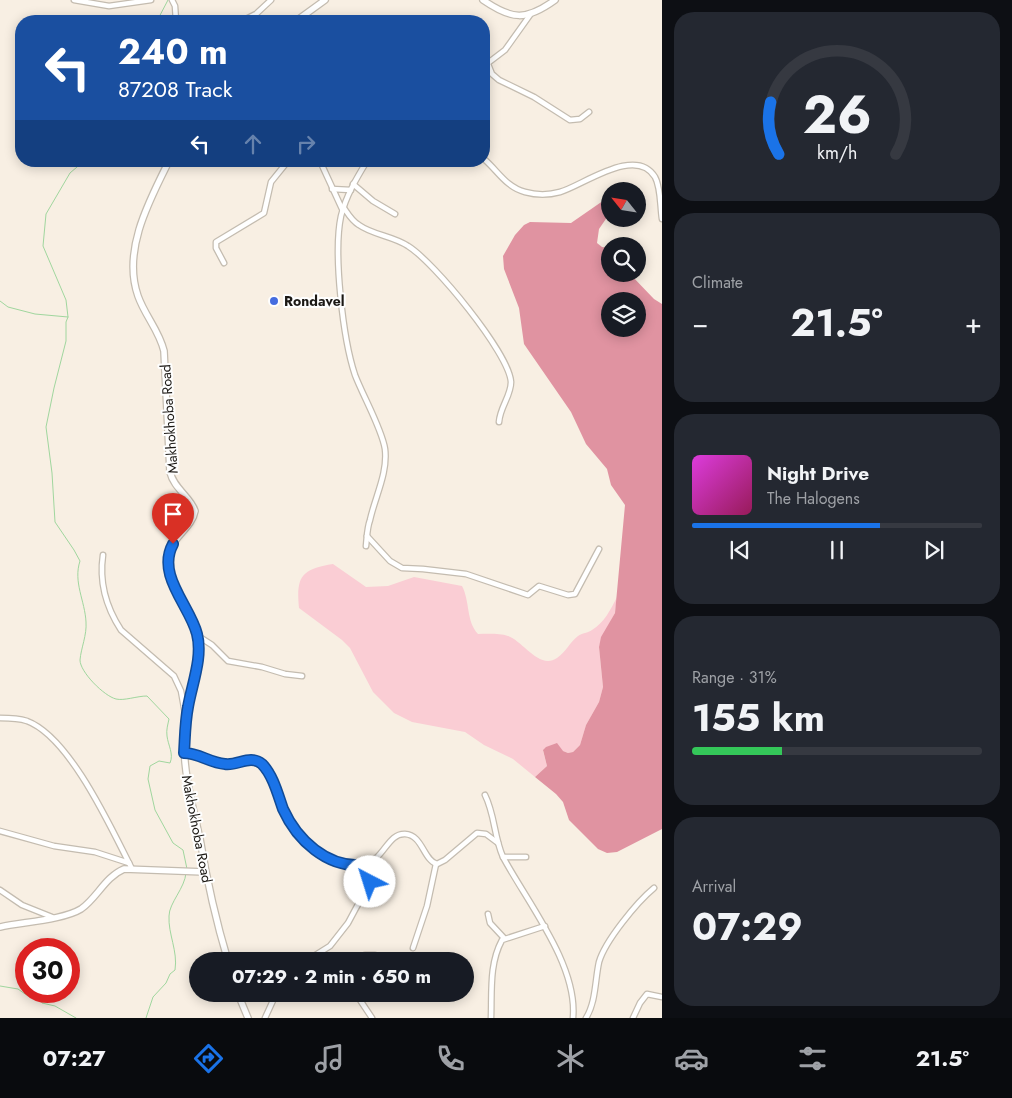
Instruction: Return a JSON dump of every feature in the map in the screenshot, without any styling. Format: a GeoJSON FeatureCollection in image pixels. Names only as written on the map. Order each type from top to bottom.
{"type":"FeatureCollection","features":[{"type":"Feature","properties":{"kind":"street"},"geometry":{"type":"LineString","coordinates":[[74,0],[109,6],[151,0]]}},
{"type":"Feature","properties":{"kind":"street"},"geometry":{"type":"LineString","coordinates":[[172,0],[175,6],[176,15]]}},
{"type":"Feature","properties":{"kind":"street"},"geometry":{"type":"LineString","coordinates":[[254,15],[272,0]]}},
{"type":"Feature","properties":{"kind":"street"},"geometry":{"type":"LineString","coordinates":[[304,15],[325,0]]}},
{"type":"Feature","properties":{"kind":"street"},"geometry":{"type":"LineString","coordinates":[[483,0],[505,13],[530,15]]}},
{"type":"Feature","properties":{"kind":"street"},"geometry":{"type":"LineString","coordinates":[[490,62],[505,50],[530,15],[554,0]]}},
{"type":"Feature","properties":{"kind":"street"},"geometry":{"type":"LineString","coordinates":[[490,71],[500,80],[534,97],[570,120],[580,119],[589,112]]}},
{"type":"Feature","properties":{"kind":"street"},"geometry":{"type":"LineString","coordinates":[[490,166],[512,187],[524,192],[537,194],[560,192],[608,170],[628,165],[643,167],[655,178],[662,218]]}},
{"type":"Feature","properties":{"kind":"street","name":"Makhokhoba Road"},"geometry":{"type":"LineString","coordinates":[[165,167],[142,221],[134,257],[134,276],[137,295],[159,334],[164,351],[170,472],[176,486],[192,503],[195,511],[192,519],[173,544],[168,558],[173,582],[198,636],[197,662],[186,719],[184,753],[190,798],[205,872],[226,952]]}},
{"type":"Feature","properties":{"kind":"street"},"geometry":{"type":"LineString","coordinates":[[224,263],[216,248],[216,242],[264,213],[271,182],[283,167]]}},
{"type":"Feature","properties":{"kind":"street"},"geometry":{"type":"LineString","coordinates":[[323,167],[343,210],[359,226],[410,247],[467,306],[497,352],[510,377],[510,388],[501,407],[499,422]]}},
{"type":"Feature","properties":{"kind":"street"},"geometry":{"type":"LineString","coordinates":[[363,167],[350,190],[343,210],[340,224],[339,268],[346,334],[352,366],[379,432],[385,452],[383,475],[369,522],[366,546]]}},
{"type":"Feature","properties":{"kind":"street"},"geometry":{"type":"LineString","coordinates":[[353,184],[373,201],[395,214]]}},
{"type":"Feature","properties":{"kind":"street"},"geometry":{"type":"LineString","coordinates":[[332,189],[350,190]]}},
{"type":"Feature","properties":{"kind":"street"},"geometry":{"type":"LineString","coordinates":[[367,536],[390,561],[402,568],[423,568],[466,574],[528,595],[539,586],[568,595],[575,594],[599,549]]}},
{"type":"Feature","properties":{"kind":"street"},"geometry":{"type":"LineString","coordinates":[[103,555],[101,565],[103,588],[115,621],[121,630],[174,676],[183,697],[186,719]]}},
{"type":"Feature","properties":{"kind":"street"},"geometry":{"type":"LineString","coordinates":[[198,636],[212,644],[228,661],[302,676]]}},
{"type":"Feature","properties":{"kind":"street"},"geometry":{"type":"LineString","coordinates":[[0,718],[18,719],[32,724],[46,733],[64,753],[92,793],[131,866]]}},
{"type":"Feature","properties":{"kind":"street"},"geometry":{"type":"LineString","coordinates":[[184,753],[193,753],[226,765],[247,760],[258,762],[269,774],[293,826],[310,846],[333,860],[351,865],[363,865],[375,860],[397,836],[408,834],[421,844],[430,860],[436,864]]}},
{"type":"Feature","properties":{"kind":"street"},"geometry":{"type":"LineString","coordinates":[[485,795],[491,809],[503,857],[545,926],[570,985],[574,1002],[574,1018]]}},
{"type":"Feature","properties":{"kind":"street"},"geometry":{"type":"LineString","coordinates":[[0,831],[54,846],[95,852],[131,866],[180,872],[205,872]]}},
{"type":"Feature","properties":{"kind":"street"},"geometry":{"type":"LineString","coordinates":[[436,864],[446,860],[477,833],[486,834],[498,843]]}},
{"type":"Feature","properties":{"kind":"street"},"geometry":{"type":"LineString","coordinates":[[503,857],[526,857]]}},
{"type":"Feature","properties":{"kind":"street"},"geometry":{"type":"LineString","coordinates":[[413,948],[427,906],[436,864]]}},
{"type":"Feature","properties":{"kind":"street"},"geometry":{"type":"LineString","coordinates":[[320,952],[330,946],[348,923],[370,882],[368,872],[363,865]]}},
{"type":"Feature","properties":{"kind":"street"},"geometry":{"type":"LineString","coordinates":[[0,927],[52,918],[81,909],[113,874],[131,866]]}},
{"type":"Feature","properties":{"kind":"street"},"geometry":{"type":"LineString","coordinates":[[586,1018],[592,1004],[601,955],[638,902],[654,888]]}},
{"type":"Feature","properties":{"kind":"street"},"geometry":{"type":"LineString","coordinates":[[0,890],[22,904],[52,918]]}},
{"type":"Feature","properties":{"kind":"street"},"geometry":{"type":"LineString","coordinates":[[488,914],[490,922],[504,938]]}},
{"type":"Feature","properties":{"kind":"street"},"geometry":{"type":"LineString","coordinates":[[491,1018],[494,963],[498,947],[504,938],[524,934],[545,926]]}},
{"type":"Feature","properties":{"kind":"street"},"geometry":{"type":"LineString","coordinates":[[632,1018],[647,994],[662,997]]}},
{"type":"Feature","properties":{"kind":"street"},"geometry":{"type":"LineString","coordinates":[[241,1002],[248,1018]]}},
{"type":"Feature","properties":{"kind":"street"},"geometry":{"type":"LineString","coordinates":[[265,1018],[272,1002]]}},
{"type":"Feature","properties":{"kind":"street"},"geometry":{"type":"LineString","coordinates":[[361,1002],[372,1018]]}},
{"type":"Feature","properties":{"kind":"shaded area"},"geometry":{"type":"Polygon","coordinates":[[[601,202],[601,226],[597,243],[601,246],[601,282],[638,282],[654,299],[662,304],[662,829],[617,852],[607,853],[598,849],[569,820],[563,802],[556,794],[535,777],[547,766],[543,750],[546,747],[557,743],[563,751],[568,753],[573,752],[580,745],[586,725],[599,702],[603,687],[599,647],[601,637],[615,613],[625,505],[611,485],[607,469],[586,444],[571,412],[524,344],[519,308],[504,269],[503,256],[515,235],[524,225],[530,222],[571,223],[601,202]]]}},
{"type":"Feature","properties":{"kind":"shaded area"},"geometry":{"type":"Polygon","coordinates":[[[333,564],[366,587],[388,586],[414,577],[462,586],[474,629],[478,634],[508,636],[538,658],[550,661],[563,653],[578,636],[600,624],[617,597],[615,613],[602,637],[599,647],[603,687],[599,702],[586,725],[580,745],[573,752],[568,753],[563,751],[543,751],[547,766],[535,777],[513,759],[484,745],[465,732],[412,722],[394,713],[373,692],[350,648],[299,608],[299,589],[303,576],[314,569],[333,564]]]}},
{"type":"Feature","properties":{"kind":"waterway"},"geometry":{"type":"LineString","coordinates":[[160,15],[168,0]]}},
{"type":"Feature","properties":{"kind":"waterway"},"geometry":{"type":"LineString","coordinates":[[77,167],[70,173],[46,214],[43,246],[66,300],[68,317],[66,322],[66,341],[46,427],[52,473],[55,522],[80,561],[78,576],[86,622],[86,632],[80,660],[84,671],[94,683],[111,697],[123,699],[147,696],[169,719],[167,734],[171,753],[170,763],[159,761],[150,766],[148,779],[155,810],[173,843],[183,850],[187,869]]}},
{"type":"Feature","properties":{"kind":"waterway"},"geometry":{"type":"LineString","coordinates":[[0,301],[8,307],[35,314],[68,317]]}},
{"type":"Feature","properties":{"kind":"waterway"},"geometry":{"type":"LineString","coordinates":[[146,1018],[153,997],[175,970],[176,963],[169,916],[186,873]]}},
{"type":"Feature","properties":{"kind":"waterway"},"geometry":{"type":"LineString","coordinates":[[0,986],[18,989],[28,996],[40,995],[42,1003],[55,1006],[76,1018]]}},
{"type":"Feature","properties":{"kind":"place","name":"Rondavel"},"geometry":{"type":"Point","coordinates":[274,301]}},
{"type":"Feature","properties":{"kind":"route"},"geometry":{"type":"LineString","coordinates":[[173,544],[168,558],[168,566],[173,582],[198,636],[197,662],[185,728],[184,753],[200,755],[226,765],[247,760],[261,764],[269,774],[295,831],[317,852],[327,858],[346,864],[363,865],[368,872],[370,882]]}}]}
